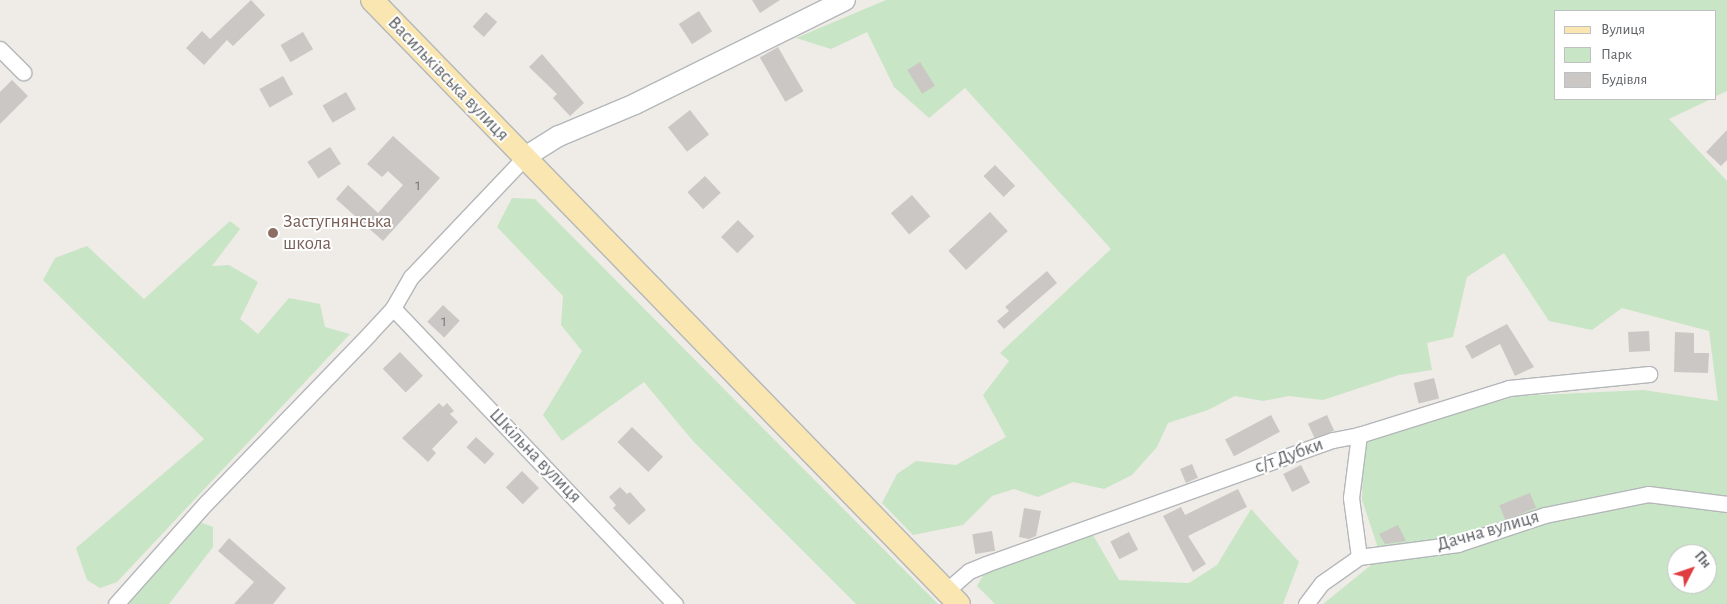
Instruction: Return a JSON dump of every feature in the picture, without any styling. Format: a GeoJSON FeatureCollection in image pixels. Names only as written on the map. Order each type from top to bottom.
{"type":"FeatureCollection","features":[{"type":"Feature","properties":{"kind":"main road","name":"Васильківська вулиця"},"geometry":{"type":"LineString","coordinates":[[372,0],[953,598]]}},
{"type":"Feature","properties":{"kind":"street"},"geometry":{"type":"LineString","coordinates":[[116,604],[206,503],[393,308],[411,277],[525,157],[559,136],[635,104],[845,0]]}},
{"type":"Feature","properties":{"kind":"street"},"geometry":{"type":"LineString","coordinates":[[0,49],[23,72]]}},
{"type":"Feature","properties":{"kind":"street","name":"Шкільна вулиця"},"geometry":{"type":"LineString","coordinates":[[393,308],[676,604]]}},
{"type":"Feature","properties":{"kind":"street","name":"с/т Дубки"},"geometry":{"type":"LineString","coordinates":[[953,598],[969,571],[1332,440],[1359,435],[1509,388],[1649,374]]}},
{"type":"Feature","properties":{"kind":"street"},"geometry":{"type":"LineString","coordinates":[[1306,604],[1322,583],[1359,557],[1351,498],[1359,435]]}},
{"type":"Feature","properties":{"kind":"street","name":"Дачна вулиця"},"geometry":{"type":"LineString","coordinates":[[1359,557],[1458,544],[1557,512],[1648,494],[1727,504]]}},
{"type":"Feature","properties":{"kind":"green space"},"geometry":{"type":"Polygon","coordinates":[[[886,0],[1727,0],[1727,91],[1717,96],[1717,10],[1554,10],[1554,100],[1709,100],[1669,119],[1727,181],[1727,604],[1323,604],[1381,557],[1362,500],[1363,439],[1517,396],[1643,390],[1718,401],[1709,331],[1622,308],[1592,330],[1549,321],[1504,253],[1467,277],[1453,337],[1427,343],[1432,370],[1399,375],[1323,400],[1289,396],[1263,401],[1235,396],[1208,410],[1168,423],[1157,447],[1132,475],[1104,489],[1073,482],[1038,497],[1014,489],[992,496],[963,525],[913,535],[882,503],[897,474],[916,461],[956,465],[1006,437],[983,395],[1009,361],[1000,353],[1111,249],[965,88],[929,118],[894,87],[867,32],[831,49],[796,38],[886,0]]]}},
{"type":"Feature","properties":{"kind":"green space"},"geometry":{"type":"Polygon","coordinates":[[[512,198],[535,199],[938,604],[856,604],[692,440],[644,382],[562,441],[543,415],[582,351],[561,325],[563,296],[497,227],[512,198]]]}},
{"type":"Feature","properties":{"kind":"green space"},"geometry":{"type":"Polygon","coordinates":[[[230,221],[240,229],[212,266],[229,265],[258,282],[240,319],[258,334],[289,298],[320,304],[325,327],[350,334],[117,582],[100,588],[87,580],[76,548],[204,439],[43,280],[55,258],[87,246],[144,299],[230,221]]]}},
{"type":"Feature","properties":{"kind":"green space"},"geometry":{"type":"Polygon","coordinates":[[[1251,509],[1299,562],[1283,604],[995,604],[977,586],[987,569],[1093,535],[1119,580],[1189,583],[1217,565],[1251,509]]]}},
{"type":"Feature","properties":{"kind":"green space"},"geometry":{"type":"Polygon","coordinates":[[[200,522],[213,527],[213,547],[169,604],[126,604],[200,522]]]}},
{"type":"Feature","properties":{"kind":"building"},"geometry":{"type":"Polygon","coordinates":[[[251,0],[265,15],[233,46],[227,40],[204,65],[186,48],[202,31],[210,39],[251,0]]]}},
{"type":"Feature","properties":{"kind":"building"},"geometry":{"type":"Polygon","coordinates":[[[752,0],[780,0],[760,13],[752,0]]]}},
{"type":"Feature","properties":{"kind":"building"},"geometry":{"type":"Polygon","coordinates":[[[699,11],[712,31],[692,44],[679,24],[699,11]]]}},
{"type":"Feature","properties":{"kind":"building"},"geometry":{"type":"Polygon","coordinates":[[[486,12],[497,22],[484,37],[473,27],[486,12]]]}},
{"type":"Feature","properties":{"kind":"building"},"geometry":{"type":"Polygon","coordinates":[[[303,32],[313,49],[290,62],[280,45],[303,32]]]}},
{"type":"Feature","properties":{"kind":"building"},"geometry":{"type":"Polygon","coordinates":[[[778,47],[804,91],[785,102],[760,58],[778,47]]]}},
{"type":"Feature","properties":{"kind":"building"},"geometry":{"type":"Polygon","coordinates":[[[542,54],[584,103],[570,116],[553,98],[557,94],[529,67],[542,54]]]}},
{"type":"Feature","properties":{"kind":"building"},"geometry":{"type":"Polygon","coordinates":[[[920,62],[935,86],[922,94],[907,70],[920,62]]]}},
{"type":"Feature","properties":{"kind":"building"},"geometry":{"type":"Polygon","coordinates":[[[283,76],[293,94],[270,107],[259,89],[283,76]]]}},
{"type":"Feature","properties":{"kind":"building"},"geometry":{"type":"Polygon","coordinates":[[[12,80],[28,96],[0,124],[0,92],[12,80]]]}},
{"type":"Feature","properties":{"kind":"building"},"geometry":{"type":"Polygon","coordinates":[[[346,92],[356,109],[333,123],[323,106],[346,92]]]}},
{"type":"Feature","properties":{"kind":"building"},"geometry":{"type":"Polygon","coordinates":[[[690,110],[709,134],[687,152],[668,127],[690,110]]]}},
{"type":"Feature","properties":{"kind":"building"},"geometry":{"type":"Polygon","coordinates":[[[1727,130],[1727,160],[1721,166],[1706,152],[1727,130]]]}},
{"type":"Feature","properties":{"kind":"building"},"geometry":{"type":"Polygon","coordinates":[[[393,136],[440,178],[383,241],[336,199],[348,185],[378,213],[403,185],[388,171],[382,177],[367,164],[393,136]]]}},
{"type":"Feature","properties":{"kind":"building"},"geometry":{"type":"Polygon","coordinates":[[[330,147],[341,164],[318,178],[307,162],[330,147]]]}},
{"type":"Feature","properties":{"kind":"building"},"geometry":{"type":"Polygon","coordinates":[[[995,165],[1015,186],[1004,197],[983,176],[995,165]]]}},
{"type":"Feature","properties":{"kind":"building"},"geometry":{"type":"Polygon","coordinates":[[[705,176],[721,193],[703,209],[687,192],[705,176]]]}},
{"type":"Feature","properties":{"kind":"building"},"geometry":{"type":"Polygon","coordinates":[[[912,195],[930,216],[909,235],[891,213],[912,195]]]}},
{"type":"Feature","properties":{"kind":"building"},"geometry":{"type":"Polygon","coordinates":[[[990,212],[1008,231],[966,270],[948,251],[990,212]]]}},
{"type":"Feature","properties":{"kind":"building"},"geometry":{"type":"Polygon","coordinates":[[[738,220],[754,236],[737,253],[721,237],[738,220]]]}},
{"type":"Feature","properties":{"kind":"building"},"geometry":{"type":"Polygon","coordinates":[[[1047,271],[1057,283],[1004,329],[997,321],[1009,311],[1005,307],[1047,271]]]}},
{"type":"Feature","properties":{"kind":"building"},"geometry":{"type":"Polygon","coordinates":[[[443,305],[460,321],[444,338],[427,322],[443,305]]]}},
{"type":"Feature","properties":{"kind":"building"},"geometry":{"type":"Polygon","coordinates":[[[1507,324],[1534,367],[1515,376],[1500,344],[1472,359],[1465,346],[1507,324]]]}},
{"type":"Feature","properties":{"kind":"building"},"geometry":{"type":"Polygon","coordinates":[[[1649,331],[1650,351],[1629,352],[1628,332],[1649,331]]]}},
{"type":"Feature","properties":{"kind":"building"},"geometry":{"type":"Polygon","coordinates":[[[1675,332],[1694,333],[1694,353],[1709,353],[1708,373],[1674,372],[1675,332]]]}},
{"type":"Feature","properties":{"kind":"building"},"geometry":{"type":"Polygon","coordinates":[[[400,352],[423,376],[406,392],[383,369],[400,352]]]}},
{"type":"Feature","properties":{"kind":"building"},"geometry":{"type":"Polygon","coordinates":[[[1434,378],[1439,398],[1419,403],[1414,383],[1434,378]]]}},
{"type":"Feature","properties":{"kind":"building"},"geometry":{"type":"Polygon","coordinates":[[[439,403],[443,407],[447,403],[454,411],[450,414],[458,422],[432,449],[436,453],[428,462],[402,438],[439,403]]]}},
{"type":"Feature","properties":{"kind":"building"},"geometry":{"type":"Polygon","coordinates":[[[1271,415],[1280,432],[1234,456],[1225,439],[1271,415]]]}},
{"type":"Feature","properties":{"kind":"building"},"geometry":{"type":"Polygon","coordinates":[[[1327,415],[1334,430],[1315,439],[1308,424],[1327,415]]]}},
{"type":"Feature","properties":{"kind":"building"},"geometry":{"type":"Polygon","coordinates":[[[632,427],[663,457],[648,472],[617,442],[632,427]]]}},
{"type":"Feature","properties":{"kind":"building"},"geometry":{"type":"Polygon","coordinates":[[[476,437],[494,454],[485,464],[466,447],[476,437]]]}},
{"type":"Feature","properties":{"kind":"building"},"geometry":{"type":"Polygon","coordinates":[[[1192,464],[1198,478],[1186,483],[1180,469],[1192,464]]]}},
{"type":"Feature","properties":{"kind":"building"},"geometry":{"type":"Polygon","coordinates":[[[1301,465],[1310,483],[1292,492],[1283,474],[1301,465]]]}},
{"type":"Feature","properties":{"kind":"building"},"geometry":{"type":"Polygon","coordinates":[[[522,471],[539,488],[523,504],[506,487],[522,471]]]}},
{"type":"Feature","properties":{"kind":"building"},"geometry":{"type":"Polygon","coordinates":[[[620,487],[627,494],[630,492],[646,510],[629,525],[613,508],[616,505],[609,497],[620,487]]]}},
{"type":"Feature","properties":{"kind":"building"},"geometry":{"type":"Polygon","coordinates":[[[1238,489],[1247,507],[1188,536],[1206,564],[1193,572],[1163,516],[1181,507],[1185,515],[1238,489]]]}},
{"type":"Feature","properties":{"kind":"building"},"geometry":{"type":"Polygon","coordinates":[[[1530,493],[1536,508],[1505,520],[1499,505],[1530,493]]]}},
{"type":"Feature","properties":{"kind":"building"},"geometry":{"type":"Polygon","coordinates":[[[1024,508],[1041,511],[1036,536],[1029,539],[1019,537],[1024,508]]]}},
{"type":"Feature","properties":{"kind":"building"},"geometry":{"type":"Polygon","coordinates":[[[1398,525],[1406,541],[1385,544],[1379,534],[1398,525]]]}},
{"type":"Feature","properties":{"kind":"building"},"geometry":{"type":"Polygon","coordinates":[[[992,531],[995,551],[975,554],[972,534],[992,531]]]}},
{"type":"Feature","properties":{"kind":"building"},"geometry":{"type":"Polygon","coordinates":[[[1129,532],[1138,550],[1119,559],[1110,542],[1129,532]]]}},
{"type":"Feature","properties":{"kind":"building"},"geometry":{"type":"Polygon","coordinates":[[[229,538],[286,588],[273,604],[234,604],[254,582],[218,551],[229,538]]]}},
{"type":"Feature","properties":{"kind":"place","name":"Застугнянська школа"},"geometry":{"type":"Point","coordinates":[273,233]}}]}
